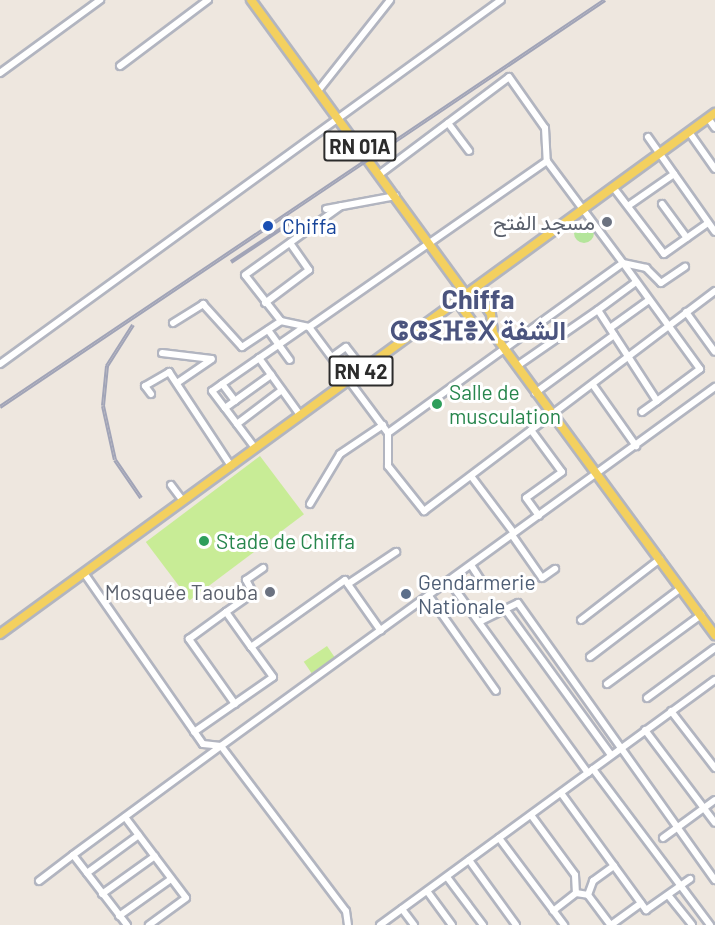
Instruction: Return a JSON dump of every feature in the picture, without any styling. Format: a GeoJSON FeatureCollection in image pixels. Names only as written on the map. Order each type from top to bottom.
{"type":"FeatureCollection","features":[{"type":"Feature","properties":{"kind":"main road","name":"RN 01A"},"geometry":{"type":"LineString","coordinates":[[251,0],[466,295]]}},
{"type":"Feature","properties":{"kind":"main road","name":"RN 42"},"geometry":{"type":"LineString","coordinates":[[0,634],[712,116]]}},
{"type":"Feature","properties":{"kind":"main road"},"geometry":{"type":"LineString","coordinates":[[474,289],[491,314],[492,333]]}},
{"type":"Feature","properties":{"kind":"main road"},"geometry":{"type":"LineString","coordinates":[[456,301],[475,326],[492,333],[505,348],[535,393],[715,635]]}},
{"type":"Feature","properties":{"kind":"street"},"geometry":{"type":"LineString","coordinates":[[0,73],[100,0]]}},
{"type":"Feature","properties":{"kind":"street"},"geometry":{"type":"LineString","coordinates":[[120,66],[208,0]]}},
{"type":"Feature","properties":{"kind":"street"},"geometry":{"type":"LineString","coordinates":[[318,91],[390,0]]}},
{"type":"Feature","properties":{"kind":"street"},"geometry":{"type":"LineString","coordinates":[[0,364],[501,0]]}},
{"type":"Feature","properties":{"kind":"street"},"geometry":{"type":"LineString","coordinates":[[380,174],[509,77],[545,128],[547,160],[700,369],[642,412]]}},
{"type":"Feature","properties":{"kind":"street"},"geometry":{"type":"LineString","coordinates":[[712,116],[715,128]]}},
{"type":"Feature","properties":{"kind":"street"},"geometry":{"type":"LineString","coordinates":[[448,123],[469,151]]}},
{"type":"Feature","properties":{"kind":"street"},"geometry":{"type":"LineString","coordinates":[[689,132],[715,169]]}},
{"type":"Feature","properties":{"kind":"street"},"geometry":{"type":"LineString","coordinates":[[648,137],[715,232]]}},
{"type":"Feature","properties":{"kind":"street"},"geometry":{"type":"LineString","coordinates":[[255,448],[212,391],[278,344],[307,327],[429,244],[547,160]]}},
{"type":"Feature","properties":{"kind":"street"},"geometry":{"type":"LineString","coordinates":[[628,206],[674,174]]}},
{"type":"Feature","properties":{"kind":"street"},"geometry":{"type":"LineString","coordinates":[[613,187],[664,254],[708,223]]}},
{"type":"Feature","properties":{"kind":"street"},"geometry":{"type":"LineString","coordinates":[[326,209],[396,196]]}},
{"type":"Feature","properties":{"kind":"street"},"geometry":{"type":"LineString","coordinates":[[662,204],[687,238]]}},
{"type":"Feature","properties":{"kind":"street"},"geometry":{"type":"LineString","coordinates":[[341,206],[245,275],[281,321],[307,327],[332,357],[388,433],[388,466],[424,511],[715,291]]}},
{"type":"Feature","properties":{"kind":"street"},"geometry":{"type":"LineString","coordinates":[[265,303],[309,270],[290,243]]}},
{"type":"Feature","properties":{"kind":"street"},"geometry":{"type":"LineString","coordinates":[[388,433],[623,263],[646,268],[661,283],[685,267]]}},
{"type":"Feature","properties":{"kind":"street"},"geometry":{"type":"LineString","coordinates":[[517,366],[636,282]]}},
{"type":"Feature","properties":{"kind":"street"},"geometry":{"type":"LineString","coordinates":[[610,328],[649,300]]}},
{"type":"Feature","properties":{"kind":"street"},"geometry":{"type":"LineString","coordinates":[[173,323],[203,304],[242,347],[281,321]]}},
{"type":"Feature","properties":{"kind":"street"},"geometry":{"type":"LineString","coordinates":[[598,310],[657,401]]}},
{"type":"Feature","properties":{"kind":"street"},"geometry":{"type":"LineString","coordinates":[[686,312],[715,352]]}},
{"type":"Feature","properties":{"kind":"street"},"geometry":{"type":"LineString","coordinates":[[268,330],[290,360]]}},
{"type":"Feature","properties":{"kind":"street"},"geometry":{"type":"LineString","coordinates":[[535,393],[614,335]]}},
{"type":"Feature","properties":{"kind":"street"},"geometry":{"type":"LineString","coordinates":[[708,343],[715,338]]}},
{"type":"Feature","properties":{"kind":"street"},"geometry":{"type":"LineString","coordinates":[[332,357],[346,347],[363,369]]}},
{"type":"Feature","properties":{"kind":"street"},"geometry":{"type":"LineString","coordinates":[[162,354],[212,359],[177,383]]}},
{"type":"Feature","properties":{"kind":"street"},"geometry":{"type":"LineString","coordinates":[[259,358],[300,415]]}},
{"type":"Feature","properties":{"kind":"street"},"geometry":{"type":"LineString","coordinates":[[151,394],[145,386],[164,371],[177,383],[231,466]]}},
{"type":"Feature","properties":{"kind":"street"},"geometry":{"type":"LineString","coordinates":[[225,408],[271,375]]}},
{"type":"Feature","properties":{"kind":"street"},"geometry":{"type":"LineString","coordinates":[[222,384],[235,401]]}},
{"type":"Feature","properties":{"kind":"street"},"geometry":{"type":"LineString","coordinates":[[592,385],[636,446]]}},
{"type":"Feature","properties":{"kind":"street"},"geometry":{"type":"LineString","coordinates":[[39,881],[715,387]]}},
{"type":"Feature","properties":{"kind":"street"},"geometry":{"type":"LineString","coordinates":[[237,424],[282,390]]}},
{"type":"Feature","properties":{"kind":"street"},"geometry":{"type":"LineString","coordinates":[[310,504],[340,454],[383,425]]}},
{"type":"Feature","properties":{"kind":"street"},"geometry":{"type":"LineString","coordinates":[[531,430],[562,472],[526,498],[539,516]]}},
{"type":"Feature","properties":{"kind":"street"},"geometry":{"type":"LineString","coordinates":[[471,476],[542,578],[555,568]]}},
{"type":"Feature","properties":{"kind":"street"},"geometry":{"type":"LineString","coordinates":[[171,485],[183,501]]}},
{"type":"Feature","properties":{"kind":"street"},"geometry":{"type":"LineString","coordinates":[[348,585],[396,552]]}},
{"type":"Feature","properties":{"kind":"street"},"geometry":{"type":"LineString","coordinates":[[581,620],[660,559]]}},
{"type":"Feature","properties":{"kind":"street"},"geometry":{"type":"LineString","coordinates":[[471,565],[484,585]]}},
{"type":"Feature","properties":{"kind":"street"},"geometry":{"type":"LineString","coordinates":[[235,704],[189,639],[253,593],[246,580],[263,568]]}},
{"type":"Feature","properties":{"kind":"street"},"geometry":{"type":"LineString","coordinates":[[84,573],[194,732],[210,748],[221,746]]}},
{"type":"Feature","properties":{"kind":"street"},"geometry":{"type":"LineString","coordinates":[[251,647],[345,580],[381,631]]}},
{"type":"Feature","properties":{"kind":"street"},"geometry":{"type":"LineString","coordinates":[[449,581],[678,888],[710,925]]}},
{"type":"Feature","properties":{"kind":"street"},"geometry":{"type":"LineString","coordinates":[[590,657],[681,588]]}},
{"type":"Feature","properties":{"kind":"street"},"geometry":{"type":"LineString","coordinates":[[429,596],[496,691]]}},
{"type":"Feature","properties":{"kind":"street"},"geometry":{"type":"LineString","coordinates":[[478,622],[518,603],[715,880]]}},
{"type":"Feature","properties":{"kind":"street"},"geometry":{"type":"LineString","coordinates":[[505,609],[611,756]]}},
{"type":"Feature","properties":{"kind":"street"},"geometry":{"type":"LineString","coordinates":[[194,732],[273,677],[226,612]]}},
{"type":"Feature","properties":{"kind":"street"},"geometry":{"type":"LineString","coordinates":[[607,684],[701,615]]}},
{"type":"Feature","properties":{"kind":"street"},"geometry":{"type":"LineString","coordinates":[[647,698],[715,648]]}},
{"type":"Feature","properties":{"kind":"street"},"geometry":{"type":"LineString","coordinates":[[381,925],[715,680]]}},
{"type":"Feature","properties":{"kind":"street"},"geometry":{"type":"LineString","coordinates":[[671,711],[715,768]]}},
{"type":"Feature","properties":{"kind":"street"},"geometry":{"type":"LineString","coordinates":[[645,730],[715,823]]}},
{"type":"Feature","properties":{"kind":"street"},"geometry":{"type":"LineString","coordinates":[[221,746],[346,911],[348,925]]}},
{"type":"Feature","properties":{"kind":"street"},"geometry":{"type":"LineString","coordinates":[[561,793],[646,910],[690,879]]}},
{"type":"Feature","properties":{"kind":"street"},"geometry":{"type":"LineString","coordinates":[[663,838],[715,800]]}},
{"type":"Feature","properties":{"kind":"street"},"geometry":{"type":"LineString","coordinates":[[531,815],[575,875],[576,893]]}},
{"type":"Feature","properties":{"kind":"street"},"geometry":{"type":"LineString","coordinates":[[125,817],[186,898],[149,925]]}},
{"type":"Feature","properties":{"kind":"street"},"geometry":{"type":"LineString","coordinates":[[87,873],[139,835]]}},
{"type":"Feature","properties":{"kind":"street"},"geometry":{"type":"LineString","coordinates":[[499,838],[564,925]]}},
{"type":"Feature","properties":{"kind":"street"},"geometry":{"type":"LineString","coordinates":[[73,855],[127,925]]}},
{"type":"Feature","properties":{"kind":"street"},"geometry":{"type":"LineString","coordinates":[[102,894],[155,856]]}},
{"type":"Feature","properties":{"kind":"street"},"geometry":{"type":"LineString","coordinates":[[469,860],[516,925]]}},
{"type":"Feature","properties":{"kind":"street"},"geometry":{"type":"LineString","coordinates":[[588,895],[593,881],[614,866]]}},
{"type":"Feature","properties":{"kind":"street"},"geometry":{"type":"LineString","coordinates":[[447,877],[483,925]]}},
{"type":"Feature","properties":{"kind":"street"},"geometry":{"type":"LineString","coordinates":[[119,916],[171,879]]}},
{"type":"Feature","properties":{"kind":"street"},"geometry":{"type":"LineString","coordinates":[[427,891],[452,925]]}},
{"type":"Feature","properties":{"kind":"street"},"geometry":{"type":"LineString","coordinates":[[553,911],[576,893],[588,895],[611,925],[641,903]]}},
{"type":"Feature","properties":{"kind":"street"},"geometry":{"type":"LineString","coordinates":[[668,895],[692,925]]}},
{"type":"Feature","properties":{"kind":"street"},"geometry":{"type":"LineString","coordinates":[[402,909],[414,925]]}},
{"type":"Feature","properties":{"kind":"green space"},"geometry":{"type":"Polygon","coordinates":[[[584,223],[591,226],[594,233],[591,240],[584,243],[577,240],[574,233],[577,226],[584,223]]]}},
{"type":"Feature","properties":{"kind":"green space","name":"Stade de Chiffa"},"geometry":{"type":"Polygon","coordinates":[[[260,456],[304,514],[190,600],[146,542],[260,456]]]}},
{"type":"Feature","properties":{"kind":"green space"},"geometry":{"type":"Polygon","coordinates":[[[327,646],[335,658],[312,673],[304,662],[327,646]]]}},
{"type":"Feature","properties":{"kind":"railway"},"geometry":{"type":"LineString","coordinates":[[0,407],[605,0]]}},
{"type":"Feature","properties":{"kind":"railway"},"geometry":{"type":"LineString","coordinates":[[231,262],[293,221]]}},
{"type":"Feature","properties":{"kind":"railway"},"geometry":{"type":"LineString","coordinates":[[133,325],[107,366],[103,406],[115,460],[141,498]]}},
{"type":"Feature","properties":{"kind":"place","name":"مسجد الفتح"},"geometry":{"type":"Point","coordinates":[607,222]}},
{"type":"Feature","properties":{"kind":"place","name":"Chiffa"},"geometry":{"type":"Point","coordinates":[268,226]}},
{"type":"Feature","properties":{"kind":"place","name":"Salle de musculation"},"geometry":{"type":"Point","coordinates":[437,404]}},
{"type":"Feature","properties":{"kind":"place","name":"Stade de Chiffa"},"geometry":{"type":"Point","coordinates":[204,541]}},
{"type":"Feature","properties":{"kind":"place","name":"Mosquée Taouba"},"geometry":{"type":"Point","coordinates":[270,592]}},
{"type":"Feature","properties":{"kind":"place","name":"Gendarmerie Nationale"},"geometry":{"type":"Point","coordinates":[406,594]}},
{"type":"Feature","properties":{"kind":"district","name":"Chiffa ⵛⵛⵉⴼⴻⵝ الشفة"},"geometry":{"type":"Point","coordinates":[478,314]}}]}
